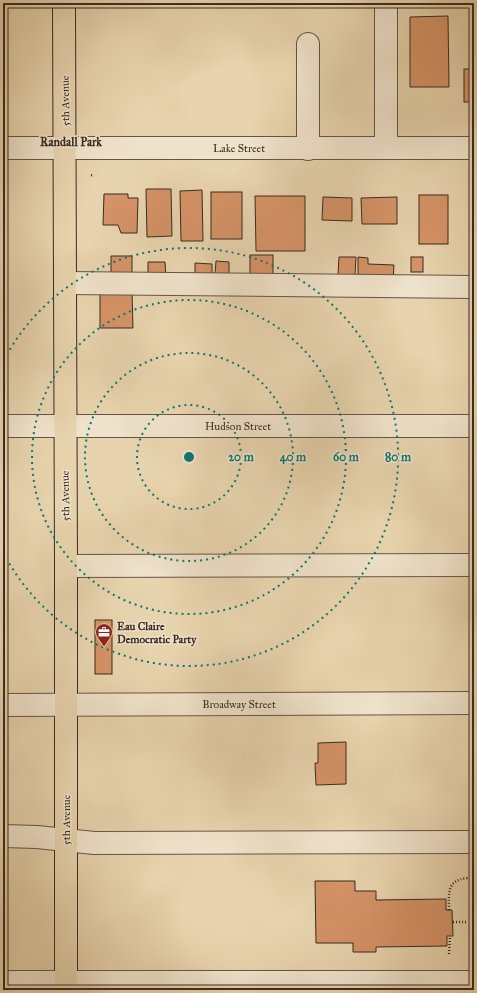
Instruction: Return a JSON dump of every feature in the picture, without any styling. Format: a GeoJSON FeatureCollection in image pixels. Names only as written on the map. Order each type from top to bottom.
{"type":"FeatureCollection","features":[{"type":"Feature","properties":{"kind":"main road","name":"5th Avenue"},"geometry":{"type":"LineString","coordinates":[[64,3],[66,986]]}},
{"type":"Feature","properties":{"kind":"street"},"geometry":{"type":"LineString","coordinates":[[386,3],[386,148]]}},
{"type":"Feature","properties":{"kind":"street"},"geometry":{"type":"LineString","coordinates":[[308,44],[308,149]]}},
{"type":"Feature","properties":{"kind":"street","name":"Lake Street"},"geometry":{"type":"LineString","coordinates":[[3,148],[474,148]]}},
{"type":"Feature","properties":{"kind":"street"},"geometry":{"type":"LineString","coordinates":[[65,283],[474,287]]}},
{"type":"Feature","properties":{"kind":"street","name":"Hudson Street"},"geometry":{"type":"LineString","coordinates":[[3,426],[474,426]]}},
{"type":"Feature","properties":{"kind":"street"},"geometry":{"type":"LineString","coordinates":[[66,566],[474,565]]}},
{"type":"Feature","properties":{"kind":"street","name":"Broadway Street"},"geometry":{"type":"LineString","coordinates":[[3,705],[474,703]]}},
{"type":"Feature","properties":{"kind":"street"},"geometry":{"type":"LineString","coordinates":[[3,836],[37,837],[94,843],[474,842]]}},
{"type":"Feature","properties":{"kind":"street"},"geometry":{"type":"LineString","coordinates":[[3,982],[66,986],[474,982]]}},
{"type":"Feature","properties":{"kind":"path"},"geometry":{"type":"LineString","coordinates":[[449,910],[450,887],[457,880],[468,878]]}},
{"type":"Feature","properties":{"kind":"path"},"geometry":{"type":"LineString","coordinates":[[453,922],[468,922]]}},
{"type":"Feature","properties":{"kind":"path"},"geometry":{"type":"LineString","coordinates":[[449,954],[450,936]]}},
{"type":"Feature","properties":{"kind":"building"},"geometry":{"type":"Polygon","coordinates":[[[448,16],[449,87],[410,87],[410,17],[448,16]]]}},
{"type":"Feature","properties":{"kind":"building"},"geometry":{"type":"Polygon","coordinates":[[[464,69],[474,69],[474,102],[464,102],[464,69]]]}},
{"type":"Feature","properties":{"kind":"building"},"geometry":{"type":"Polygon","coordinates":[[[146,189],[171,189],[172,236],[147,237],[146,189]]]}},
{"type":"Feature","properties":{"kind":"building"},"geometry":{"type":"Polygon","coordinates":[[[202,190],[203,241],[181,241],[180,191],[202,190]]]}},
{"type":"Feature","properties":{"kind":"building"},"geometry":{"type":"Polygon","coordinates":[[[211,192],[242,192],[242,239],[211,239],[211,192]]]}},
{"type":"Feature","properties":{"kind":"building"},"geometry":{"type":"Polygon","coordinates":[[[104,194],[128,194],[128,198],[138,198],[137,233],[121,233],[118,225],[103,225],[104,194]]]}},
{"type":"Feature","properties":{"kind":"building"},"geometry":{"type":"Polygon","coordinates":[[[419,195],[448,195],[448,244],[419,244],[419,195]]]}},
{"type":"Feature","properties":{"kind":"building"},"geometry":{"type":"Polygon","coordinates":[[[255,196],[305,196],[305,251],[256,251],[255,196]]]}},
{"type":"Feature","properties":{"kind":"building"},"geometry":{"type":"Polygon","coordinates":[[[323,197],[352,198],[352,221],[322,220],[323,197]]]}},
{"type":"Feature","properties":{"kind":"building"},"geometry":{"type":"Polygon","coordinates":[[[397,197],[397,224],[362,224],[361,198],[397,197]]]}},
{"type":"Feature","properties":{"kind":"building"},"geometry":{"type":"Polygon","coordinates":[[[250,255],[273,255],[273,278],[250,278],[250,255]]]}},
{"type":"Feature","properties":{"kind":"building"},"geometry":{"type":"Polygon","coordinates":[[[111,256],[132,256],[132,274],[111,275],[111,256]]]}},
{"type":"Feature","properties":{"kind":"building"},"geometry":{"type":"Polygon","coordinates":[[[339,257],[356,257],[355,275],[338,275],[339,257]]]}},
{"type":"Feature","properties":{"kind":"building"},"geometry":{"type":"Polygon","coordinates":[[[358,257],[368,258],[368,264],[394,265],[393,282],[358,276],[358,257]]]}},
{"type":"Feature","properties":{"kind":"building"},"geometry":{"type":"Polygon","coordinates":[[[411,257],[423,257],[423,272],[411,272],[411,257]]]}},
{"type":"Feature","properties":{"kind":"building"},"geometry":{"type":"Polygon","coordinates":[[[216,261],[229,262],[229,274],[215,274],[216,261]]]}},
{"type":"Feature","properties":{"kind":"building"},"geometry":{"type":"Polygon","coordinates":[[[148,262],[165,262],[166,278],[148,279],[148,262]]]}},
{"type":"Feature","properties":{"kind":"building"},"geometry":{"type":"Polygon","coordinates":[[[195,263],[212,264],[212,279],[195,279],[195,263]]]}},
{"type":"Feature","properties":{"kind":"building"},"geometry":{"type":"Polygon","coordinates":[[[100,292],[132,292],[133,328],[100,328],[100,292]]]}},
{"type":"Feature","properties":{"kind":"building","name":"Eau Claire Democratic Party"},"geometry":{"type":"Polygon","coordinates":[[[95,620],[112,620],[112,674],[95,674],[95,620]]]}},
{"type":"Feature","properties":{"kind":"building"},"geometry":{"type":"Polygon","coordinates":[[[346,742],[346,784],[316,785],[315,763],[318,763],[318,743],[346,742]]]}},
{"type":"Feature","properties":{"kind":"building"},"geometry":{"type":"Polygon","coordinates":[[[315,881],[355,881],[355,891],[376,891],[376,900],[446,899],[446,910],[452,910],[453,936],[447,936],[447,946],[376,947],[376,952],[353,952],[353,943],[316,943],[315,881]]]}},
{"type":"Feature","properties":{"kind":"place","name":"Eau Claire Democratic Party"},"geometry":{"type":"Point","coordinates":[104,647]}},
{"type":"Feature","properties":{"kind":"district","name":"Randall Park"},"geometry":{"type":"Point","coordinates":[71,142]}}]}
